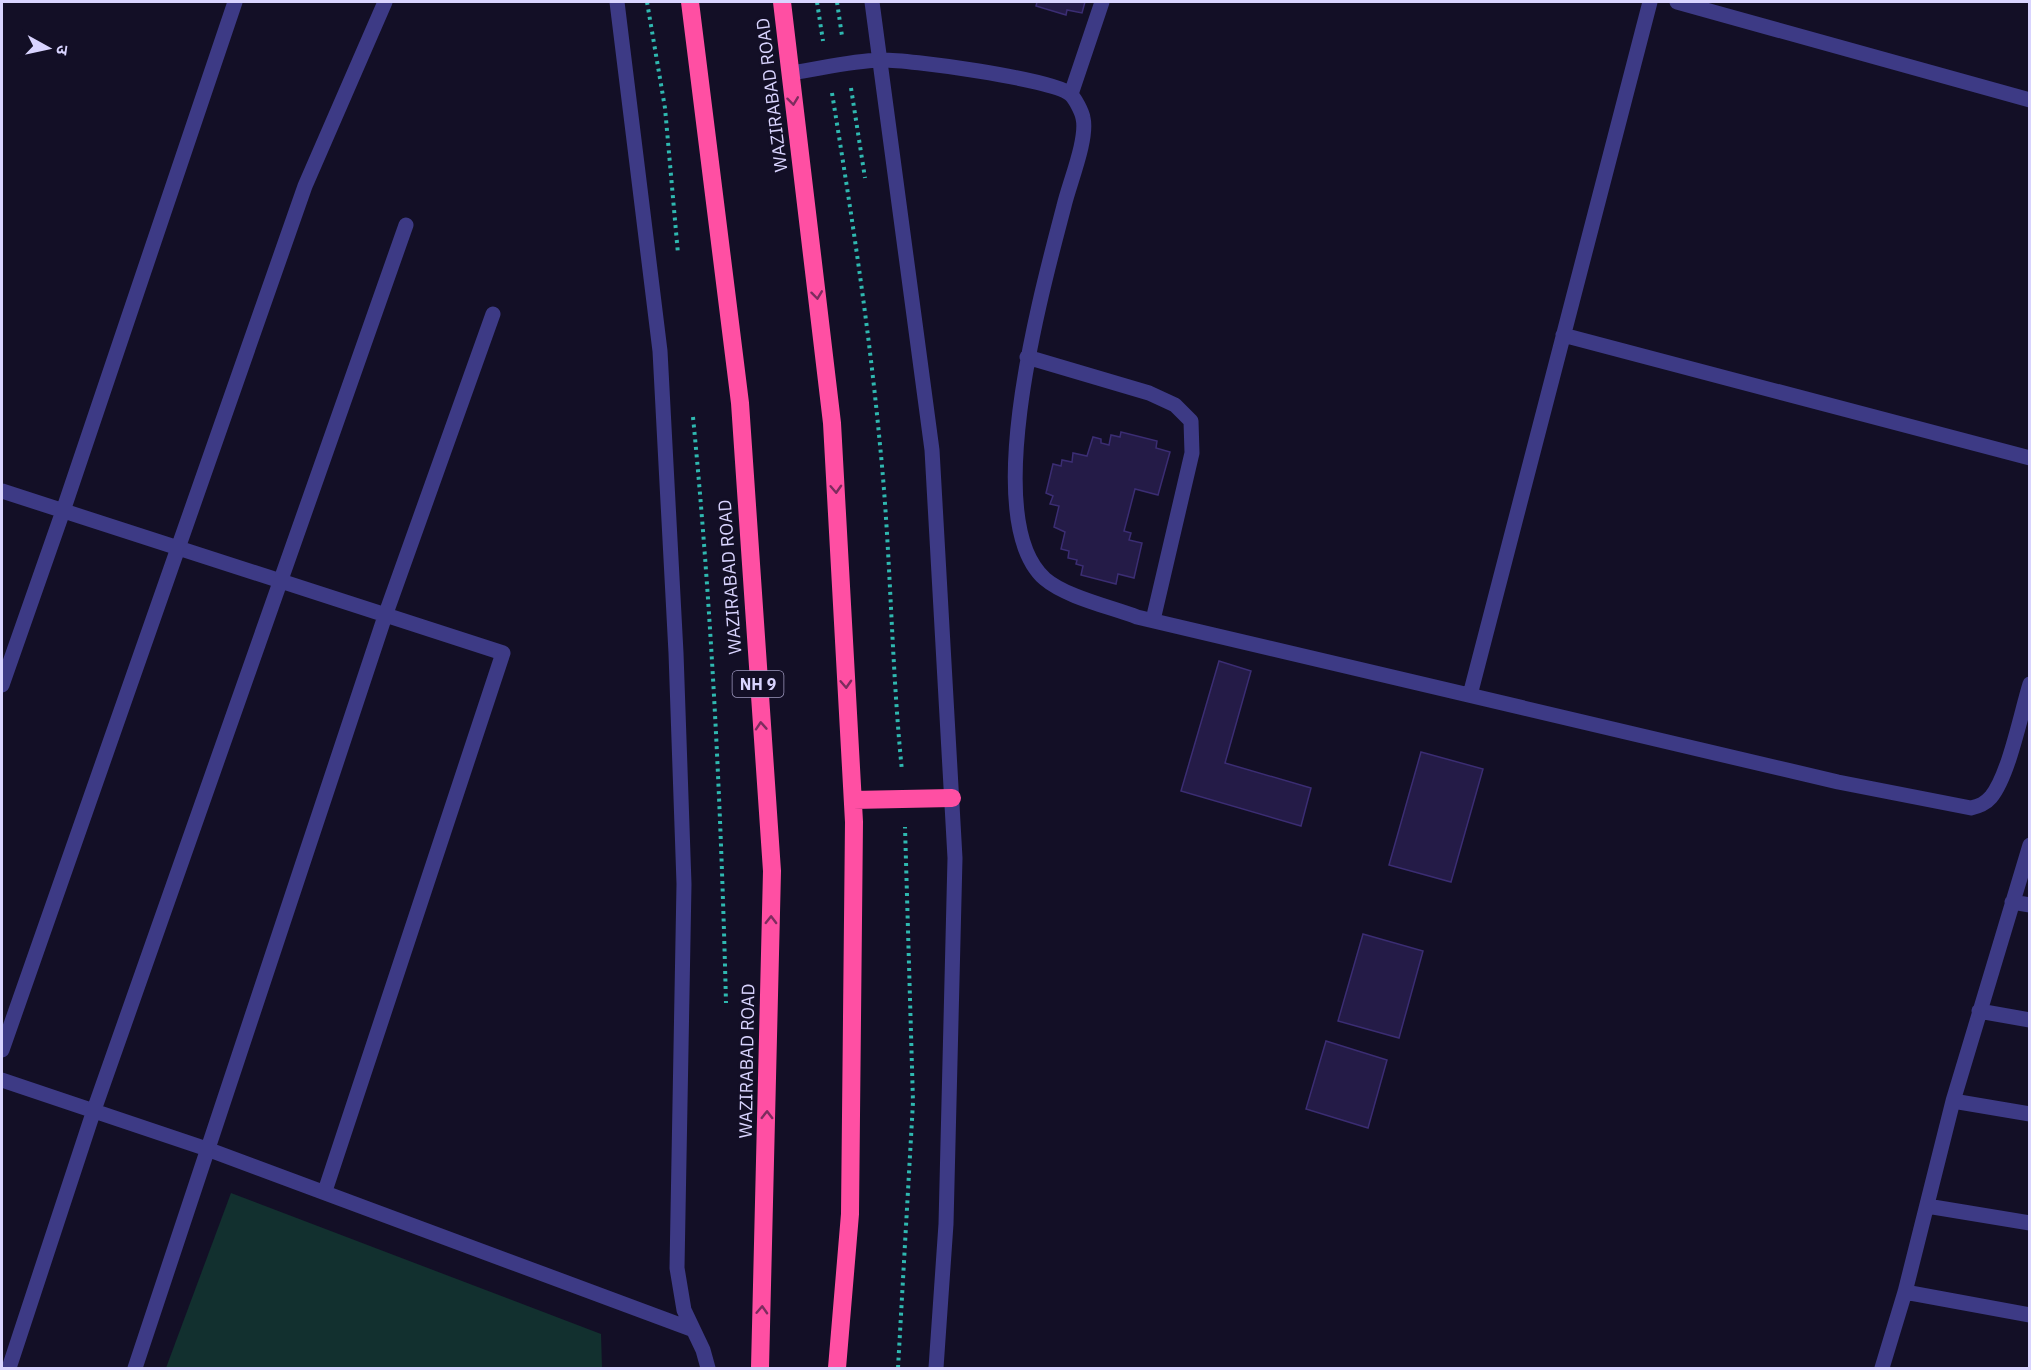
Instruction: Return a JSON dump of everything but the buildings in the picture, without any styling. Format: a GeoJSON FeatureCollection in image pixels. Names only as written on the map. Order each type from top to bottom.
{"type":"FeatureCollection","features":[{"type":"Feature","properties":{"kind":"highway","name":"WAZIRABAD ROAD"},"geometry":{"type":"LineString","coordinates":[[690,2],[740,403],[772,871],[760,1368]]}},
{"type":"Feature","properties":{"kind":"highway","name":"WAZIRABAD ROAD"},"geometry":{"type":"LineString","coordinates":[[782,2],[832,423],[853,800],[850,1214],[837,1368]]}},
{"type":"Feature","properties":{"kind":"highway"},"geometry":{"type":"LineString","coordinates":[[853,800],[952,798]]}},
{"type":"Feature","properties":{"kind":"street"},"geometry":{"type":"LineString","coordinates":[[2,685],[235,2]]}},
{"type":"Feature","properties":{"kind":"street"},"geometry":{"type":"LineString","coordinates":[[2,1050],[305,186],[385,2]]}},
{"type":"Feature","properties":{"kind":"street"},"geometry":{"type":"LineString","coordinates":[[617,2],[660,351],[676,653],[684,884],[677,1268],[679,1293],[691,1329],[703,1350],[708,1368]]}},
{"type":"Feature","properties":{"kind":"street"},"geometry":{"type":"LineString","coordinates":[[872,2],[932,450],[955,858],[946,1224],[936,1368]]}},
{"type":"Feature","properties":{"kind":"street"},"geometry":{"type":"LineString","coordinates":[[1071,94],[1102,2]]}},
{"type":"Feature","properties":{"kind":"street"},"geometry":{"type":"LineString","coordinates":[[1470,695],[1650,2]]}},
{"type":"Feature","properties":{"kind":"street"},"geometry":{"type":"LineString","coordinates":[[1677,2],[2030,100]]}},
{"type":"Feature","properties":{"kind":"street"},"geometry":{"type":"LineString","coordinates":[[790,73],[880,60],[1000,74],[1051,85],[1071,94],[1083,118],[1080,152],[1030,338],[1015,461],[1016,495],[1028,553],[1044,579],[1063,590],[1153,620],[1838,782],[1971,808],[1982,804],[1992,796],[2002,776],[2030,684]]}},
{"type":"Feature","properties":{"kind":"street"},"geometry":{"type":"LineString","coordinates":[[9,1368],[94,1110],[406,225]]}},
{"type":"Feature","properties":{"kind":"street"},"geometry":{"type":"LineString","coordinates":[[135,1368],[385,616],[494,314]]}},
{"type":"Feature","properties":{"kind":"street"},"geometry":{"type":"LineString","coordinates":[[1563,335],[2030,458]]}},
{"type":"Feature","properties":{"kind":"street"},"geometry":{"type":"LineString","coordinates":[[1028,357],[1149,393],[1175,405],[1191,421],[1192,453],[1153,620]]}},
{"type":"Feature","properties":{"kind":"street"},"geometry":{"type":"LineString","coordinates":[[2,491],[503,653],[325,1191]]}},
{"type":"Feature","properties":{"kind":"street"},"geometry":{"type":"LineString","coordinates":[[1882,1368],[1905,1292],[1953,1101],[2030,845]]}},
{"type":"Feature","properties":{"kind":"street"},"geometry":{"type":"LineString","coordinates":[[2012,902],[2030,905]]}},
{"type":"Feature","properties":{"kind":"street"},"geometry":{"type":"LineString","coordinates":[[1979,1011],[2030,1020]]}},
{"type":"Feature","properties":{"kind":"street"},"geometry":{"type":"LineString","coordinates":[[2,1080],[325,1191],[691,1329]]}},
{"type":"Feature","properties":{"kind":"street"},"geometry":{"type":"LineString","coordinates":[[1953,1101],[2030,1114]]}},
{"type":"Feature","properties":{"kind":"street"},"geometry":{"type":"LineString","coordinates":[[1927,1206],[2030,1223]]}},
{"type":"Feature","properties":{"kind":"street"},"geometry":{"type":"LineString","coordinates":[[1905,1292],[2030,1315]]}},
{"type":"Feature","properties":{"kind":"path"},"geometry":{"type":"LineString","coordinates":[[817,2],[853,222],[880,446],[895,703],[904,799],[913,1101],[898,1368]]}},
{"type":"Feature","properties":{"kind":"path"},"geometry":{"type":"LineString","coordinates":[[837,2],[866,179]]}},
{"type":"Feature","properties":{"kind":"green space"},"geometry":{"type":"Polygon","coordinates":[[[231,1193],[601,1334],[602,1368],[166,1368],[231,1193]]]}}]}
